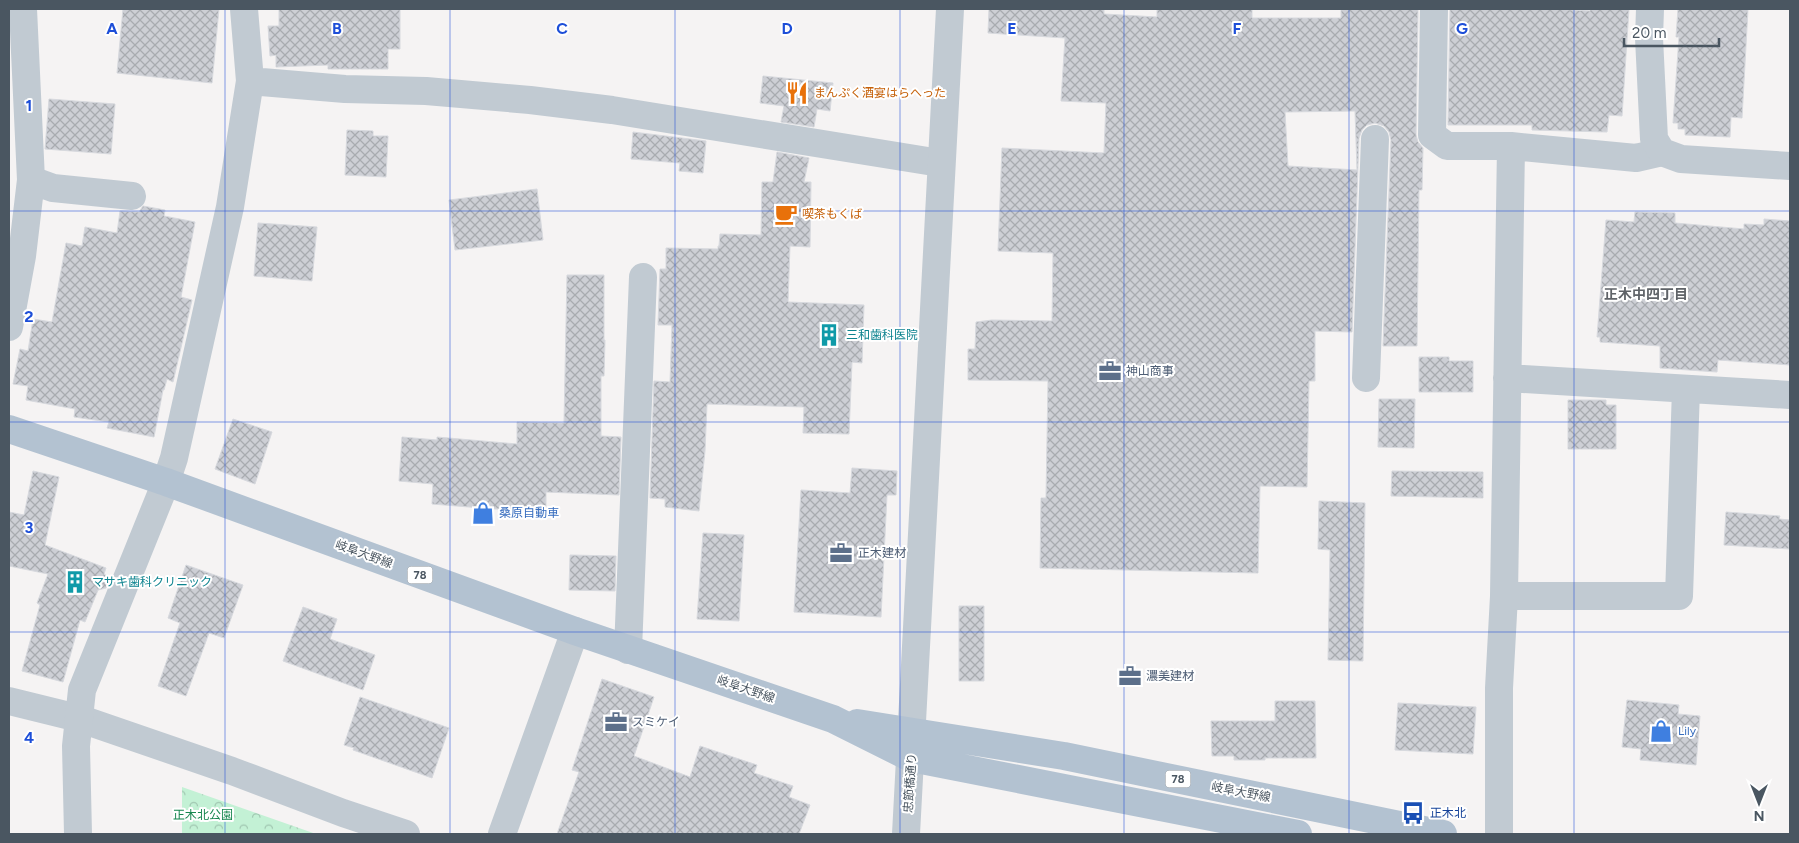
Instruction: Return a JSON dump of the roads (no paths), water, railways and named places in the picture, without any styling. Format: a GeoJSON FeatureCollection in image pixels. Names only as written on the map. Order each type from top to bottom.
{"type":"FeatureCollection","features":[{"type":"Feature","properties":{"kind":"main road","name":"岐阜大野線"},"geometry":{"type":"LineString","coordinates":[[9,429],[166,482],[628,650],[832,719],[912,758],[1262,831],[1298,834]]}},
{"type":"Feature","properties":{"kind":"main road","name":"岐阜大野線"},"geometry":{"type":"LineString","coordinates":[[832,719],[1064,756],[1443,834]]}},
{"type":"Feature","properties":{"kind":"street"},"geometry":{"type":"LineString","coordinates":[[9,327],[22,256],[32,180],[17,68],[23,9]]}},
{"type":"Feature","properties":{"kind":"street"},"geometry":{"type":"LineString","coordinates":[[78,834],[76,746],[82,690],[174,458],[230,207],[250,81],[244,9]]}},
{"type":"Feature","properties":{"kind":"street","name":"忠節橋通り"},"geometry":{"type":"LineString","coordinates":[[906,834],[912,758],[940,163],[950,9]]}},
{"type":"Feature","properties":{"kind":"street"},"geometry":{"type":"LineString","coordinates":[[1434,9],[1432,135],[1447,146],[1511,146],[1636,158],[1662,152],[1681,159],[1790,166]]}},
{"type":"Feature","properties":{"kind":"street"},"geometry":{"type":"LineString","coordinates":[[1650,9],[1649,38],[1654,139],[1662,152]]}},
{"type":"Feature","properties":{"kind":"street"},"geometry":{"type":"LineString","coordinates":[[250,81],[345,89],[426,91],[530,100],[621,111],[940,163]]}},
{"type":"Feature","properties":{"kind":"street"},"geometry":{"type":"LineString","coordinates":[[1366,378],[1375,139]]}},
{"type":"Feature","properties":{"kind":"street"},"geometry":{"type":"LineString","coordinates":[[1499,834],[1499,688],[1504,596],[1511,146]]}},
{"type":"Feature","properties":{"kind":"street"},"geometry":{"type":"LineString","coordinates":[[32,180],[54,188],[132,196]]}},
{"type":"Feature","properties":{"kind":"street"},"geometry":{"type":"LineString","coordinates":[[628,650],[643,277]]}},
{"type":"Feature","properties":{"kind":"street"},"geometry":{"type":"LineString","coordinates":[[1507,378],[1790,395]]}},
{"type":"Feature","properties":{"kind":"street"},"geometry":{"type":"LineString","coordinates":[[1504,596],[1679,596],[1686,389]]}},
{"type":"Feature","properties":{"kind":"street"},"geometry":{"type":"LineString","coordinates":[[502,834],[575,631]]}},
{"type":"Feature","properties":{"kind":"street"},"geometry":{"type":"LineString","coordinates":[[9,700],[78,718],[406,834]]}},
{"type":"Feature","properties":{"kind":"place","name":"まんぷく酒宴はらへった"},"geometry":{"type":"Point","coordinates":[797,93]}},
{"type":"Feature","properties":{"kind":"place","name":"喫茶もくば"},"geometry":{"type":"Point","coordinates":[786,214]}},
{"type":"Feature","properties":{"kind":"place","name":"三和歯科医院"},"geometry":{"type":"Point","coordinates":[829,335]}},
{"type":"Feature","properties":{"kind":"place","name":"神山商事"},"geometry":{"type":"Point","coordinates":[1110,371]}},
{"type":"Feature","properties":{"kind":"place","name":"桑原自動車"},"geometry":{"type":"Point","coordinates":[483,513]}},
{"type":"Feature","properties":{"kind":"place","name":"正木建材"},"geometry":{"type":"Point","coordinates":[841,553]}},
{"type":"Feature","properties":{"kind":"place","name":"マサキ歯科クリニック"},"geometry":{"type":"Point","coordinates":[75,582]}},
{"type":"Feature","properties":{"kind":"place","name":"濃美建材"},"geometry":{"type":"Point","coordinates":[1130,676]}},
{"type":"Feature","properties":{"kind":"place","name":"スミケイ"},"geometry":{"type":"Point","coordinates":[616,722]}},
{"type":"Feature","properties":{"kind":"place","name":"Lily"},"geometry":{"type":"Point","coordinates":[1661,731]}},
{"type":"Feature","properties":{"kind":"place","name":"正木北"},"geometry":{"type":"Point","coordinates":[1413,813]}},
{"type":"Feature","properties":{"kind":"district","name":"正木中四丁目"},"geometry":{"type":"Point","coordinates":[1646,294]}},
{"type":"Feature","properties":{"kind":"park label","name":"正木北公園"},"geometry":{"type":"Point","coordinates":[203,815]}}]}
